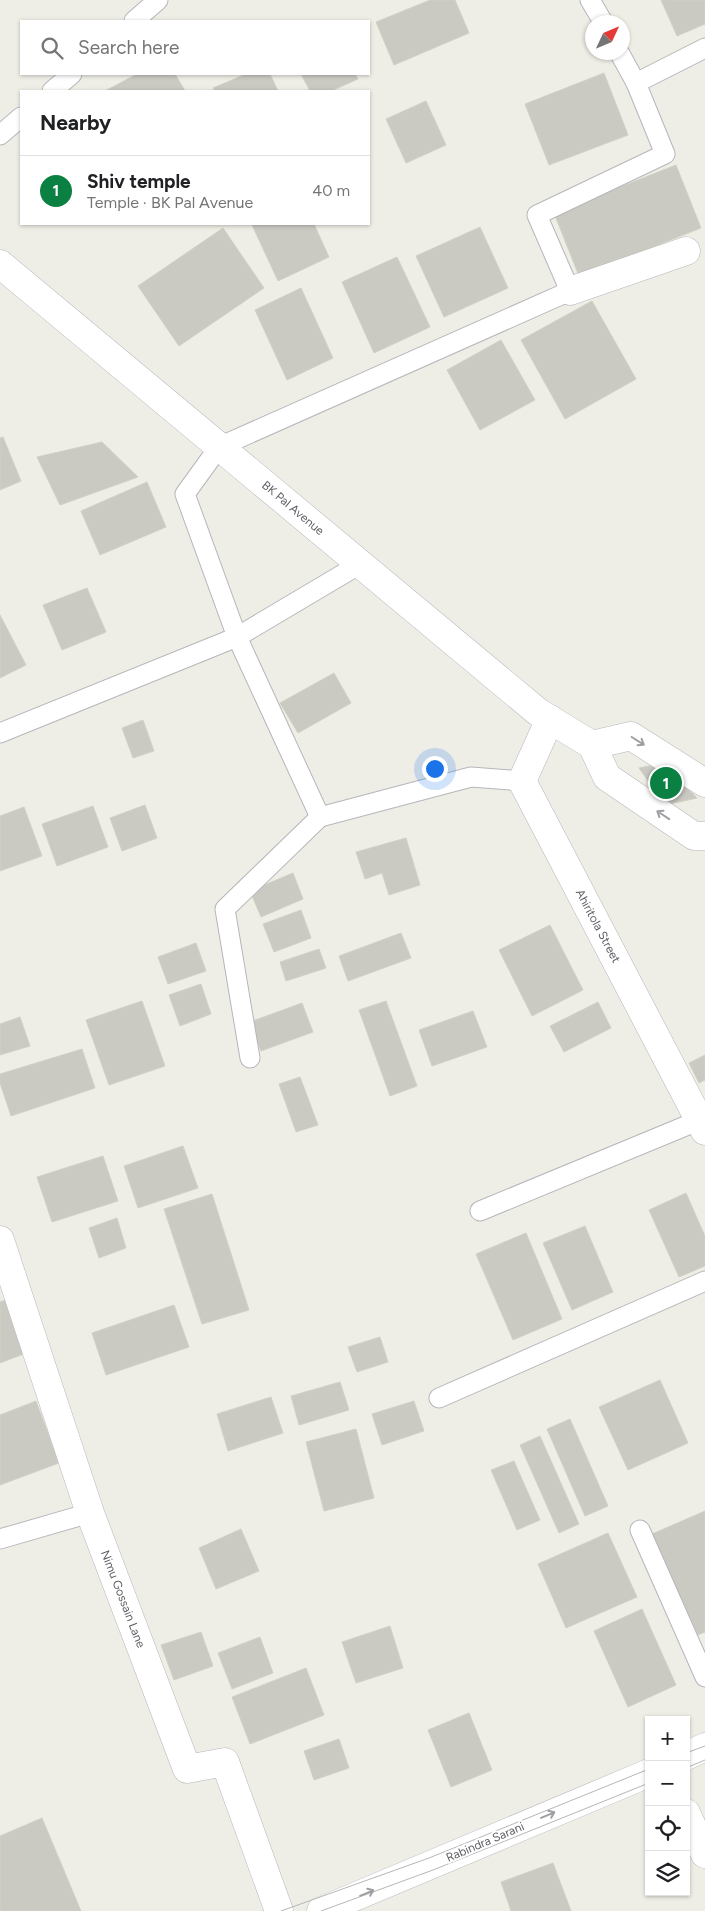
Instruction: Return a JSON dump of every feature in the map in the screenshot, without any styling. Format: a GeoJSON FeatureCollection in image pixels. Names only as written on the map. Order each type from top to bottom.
{"type":"FeatureCollection","features":[{"type":"Feature","properties":{"kind":"main road"},"geometry":{"type":"LineString","coordinates":[[570,291],[686,251]]}},
{"type":"Feature","properties":{"kind":"main road","name":"BK Pal Avenue"},"geometry":{"type":"LineString","coordinates":[[3,273],[220,447],[538,712],[592,745]]}},
{"type":"Feature","properties":{"kind":"main road"},"geometry":{"type":"LineString","coordinates":[[522,781],[550,719]]}},
{"type":"Feature","properties":{"kind":"main road"},"geometry":{"type":"LineString","coordinates":[[705,783],[631,736],[592,745],[607,777],[694,836],[705,836]]}},
{"type":"Feature","properties":{"kind":"main road","name":"Ahiritola Street"},"geometry":{"type":"LineString","coordinates":[[522,781],[702,1125]]}},
{"type":"Feature","properties":{"kind":"main road","name":"Nimu Gossain Lane"},"geometry":{"type":"LineString","coordinates":[[0,1240],[90,1512],[187,1770],[225,1762],[279,1911]]}},
{"type":"Feature","properties":{"kind":"main road"},"geometry":{"type":"LineString","coordinates":[[690,1754],[705,1747]]}},
{"type":"Feature","properties":{"kind":"main road","name":"Rabindra Sarani"},"geometry":{"type":"LineString","coordinates":[[329,1910],[645,1775]]}},
{"type":"Feature","properties":{"kind":"main road"},"geometry":{"type":"LineString","coordinates":[[690,1821],[705,1854]]}},
{"type":"Feature","properties":{"kind":"lane"},"geometry":{"type":"LineString","coordinates":[[135,20],[158,0]]}},
{"type":"Feature","properties":{"kind":"lane"},"geometry":{"type":"LineString","coordinates":[[590,0],[599,15]]}},
{"type":"Feature","properties":{"kind":"lane"},"geometry":{"type":"LineString","coordinates":[[636,83],[705,48]]}},
{"type":"Feature","properties":{"kind":"lane"},"geometry":{"type":"LineString","coordinates":[[320,817],[237,637],[185,494],[220,447],[570,291],[538,215],[664,154],[636,83],[623,60]]}},
{"type":"Feature","properties":{"kind":"lane"},"geometry":{"type":"LineString","coordinates":[[53,90],[71,75]]}},
{"type":"Feature","properties":{"kind":"lane"},"geometry":{"type":"LineString","coordinates":[[0,136],[20,118]]}},
{"type":"Feature","properties":{"kind":"lane"},"geometry":{"type":"LineString","coordinates":[[0,733],[237,637],[360,564]]}},
{"type":"Feature","properties":{"kind":"lane"},"geometry":{"type":"LineString","coordinates":[[250,1058],[225,909],[320,817],[471,777],[522,781]]}},
{"type":"Feature","properties":{"kind":"lane"},"geometry":{"type":"LineString","coordinates":[[480,1211],[702,1125]]}},
{"type":"Feature","properties":{"kind":"lane"},"geometry":{"type":"LineString","coordinates":[[439,1398],[705,1281]]}},
{"type":"Feature","properties":{"kind":"lane"},"geometry":{"type":"LineString","coordinates":[[0,1539],[90,1512]]}},
{"type":"Feature","properties":{"kind":"lane"},"geometry":{"type":"LineString","coordinates":[[640,1530],[705,1677]]}},
{"type":"Feature","properties":{"kind":"building"},"geometry":{"type":"Polygon","coordinates":[[[430,0],[455,0],[469,33],[394,65],[376,22],[430,0]]]}},
{"type":"Feature","properties":{"kind":"building"},"geometry":{"type":"Polygon","coordinates":[[[661,0],[705,0],[705,24],[677,36],[661,0]]]}},
{"type":"Feature","properties":{"kind":"building"},"geometry":{"type":"Polygon","coordinates":[[[604,73],[628,135],[549,165],[525,104],[604,73]]]}},
{"type":"Feature","properties":{"kind":"building"},"geometry":{"type":"Polygon","coordinates":[[[135,75],[176,75],[184,90],[107,90],[135,75]]]}},
{"type":"Feature","properties":{"kind":"building"},"geometry":{"type":"Polygon","coordinates":[[[244,75],[270,75],[278,90],[214,90],[213,88],[244,75]]]}},
{"type":"Feature","properties":{"kind":"building"},"geometry":{"type":"Polygon","coordinates":[[[302,75],[356,75],[358,79],[333,90],[309,90],[302,75]]]}},
{"type":"Feature","properties":{"kind":"building"},"geometry":{"type":"Polygon","coordinates":[[[426,101],[446,145],[406,163],[386,119],[426,101]]]}},
{"type":"Feature","properties":{"kind":"building"},"geometry":{"type":"Polygon","coordinates":[[[676,165],[701,228],[579,276],[554,213],[676,165]]]}},
{"type":"Feature","properties":{"kind":"building"},"geometry":{"type":"Polygon","coordinates":[[[252,225],[314,225],[329,257],[278,281],[252,225]]]}},
{"type":"Feature","properties":{"kind":"building"},"geometry":{"type":"Polygon","coordinates":[[[480,227],[508,288],[444,317],[416,256],[480,227]]]}},
{"type":"Feature","properties":{"kind":"building"},"geometry":{"type":"Polygon","coordinates":[[[223,228],[264,288],[179,346],[138,286],[223,228]]]}},
{"type":"Feature","properties":{"kind":"building"},"geometry":{"type":"Polygon","coordinates":[[[397,257],[430,327],[374,353],[342,282],[397,257]]]}},
{"type":"Feature","properties":{"kind":"building"},"geometry":{"type":"Polygon","coordinates":[[[301,288],[333,358],[287,380],[255,310],[301,288]]]}},
{"type":"Feature","properties":{"kind":"building"},"geometry":{"type":"Polygon","coordinates":[[[592,301],[636,379],[565,419],[521,340],[592,301]]]}},
{"type":"Feature","properties":{"kind":"building"},"geometry":{"type":"Polygon","coordinates":[[[501,340],[535,400],[480,430],[447,370],[501,340]]]}},
{"type":"Feature","properties":{"kind":"building"},"geometry":{"type":"Polygon","coordinates":[[[3,437],[21,481],[0,490],[0,438],[3,437]]]}},
{"type":"Feature","properties":{"kind":"building"},"geometry":{"type":"Polygon","coordinates":[[[102,442],[138,477],[60,505],[37,457],[102,442]]]}},
{"type":"Feature","properties":{"kind":"building"},"geometry":{"type":"Polygon","coordinates":[[[147,482],[166,527],[100,555],[81,511],[147,482]]]}},
{"type":"Feature","properties":{"kind":"building"},"geometry":{"type":"Polygon","coordinates":[[[87,588],[106,632],[62,650],[43,605],[87,588]]]}},
{"type":"Feature","properties":{"kind":"building"},"geometry":{"type":"Polygon","coordinates":[[[0,615],[26,665],[0,678],[0,615]]]}},
{"type":"Feature","properties":{"kind":"building"},"geometry":{"type":"Polygon","coordinates":[[[334,673],[351,703],[298,733],[280,703],[334,673]]]}},
{"type":"Feature","properties":{"kind":"building"},"geometry":{"type":"Polygon","coordinates":[[[143,720],[154,751],[133,758],[122,728],[143,720]]]}},
{"type":"Feature","properties":{"kind":"building"},"geometry":{"type":"Polygon","coordinates":[[[663,763],[697,798],[665,805],[639,768],[663,763]]]}},
{"type":"Feature","properties":{"kind":"building"},"geometry":{"type":"Polygon","coordinates":[[[145,805],[157,838],[122,851],[110,818],[145,805]]]}},
{"type":"Feature","properties":{"kind":"building"},"geometry":{"type":"Polygon","coordinates":[[[93,806],[108,847],[57,866],[42,824],[93,806]]]}},
{"type":"Feature","properties":{"kind":"building"},"geometry":{"type":"Polygon","coordinates":[[[24,807],[42,856],[0,871],[0,816],[24,807]]]}},
{"type":"Feature","properties":{"kind":"building"},"geometry":{"type":"Polygon","coordinates":[[[406,838],[420,885],[389,895],[382,873],[365,879],[356,852],[406,838]]]}},
{"type":"Feature","properties":{"kind":"building"},"geometry":{"type":"Polygon","coordinates":[[[293,873],[303,899],[261,917],[250,891],[293,873]]]}},
{"type":"Feature","properties":{"kind":"building"},"geometry":{"type":"Polygon","coordinates":[[[301,910],[311,938],[274,952],[263,924],[301,910]]]}},
{"type":"Feature","properties":{"kind":"building"},"geometry":{"type":"Polygon","coordinates":[[[550,925],[583,990],[532,1016],[499,950],[550,925]]]}},
{"type":"Feature","properties":{"kind":"building"},"geometry":{"type":"Polygon","coordinates":[[[401,933],[411,958],[348,981],[339,956],[401,933]]]}},
{"type":"Feature","properties":{"kind":"building"},"geometry":{"type":"Polygon","coordinates":[[[196,943],[206,971],[168,984],[158,957],[196,943]]]}},
{"type":"Feature","properties":{"kind":"building"},"geometry":{"type":"Polygon","coordinates":[[[319,949],[326,968],[286,981],[280,962],[319,949]]]}},
{"type":"Feature","properties":{"kind":"building"},"geometry":{"type":"Polygon","coordinates":[[[201,984],[211,1014],[180,1026],[169,995],[201,984]]]}},
{"type":"Feature","properties":{"kind":"building"},"geometry":{"type":"Polygon","coordinates":[[[142,1001],[165,1066],[109,1085],[86,1020],[142,1001]]]}},
{"type":"Feature","properties":{"kind":"building"},"geometry":{"type":"Polygon","coordinates":[[[386,1001],[417,1086],[390,1096],[359,1010],[386,1001]]]}},
{"type":"Feature","properties":{"kind":"building"},"geometry":{"type":"Polygon","coordinates":[[[598,1002],[611,1028],[564,1052],[550,1026],[598,1002]]]}},
{"type":"Feature","properties":{"kind":"building"},"geometry":{"type":"Polygon","coordinates":[[[302,1003],[313,1032],[261,1051],[250,1022],[302,1003]]]}},
{"type":"Feature","properties":{"kind":"building"},"geometry":{"type":"Polygon","coordinates":[[[473,1011],[487,1047],[432,1066],[419,1030],[473,1011]]]}},
{"type":"Feature","properties":{"kind":"building"},"geometry":{"type":"Polygon","coordinates":[[[20,1017],[30,1046],[0,1055],[0,1024],[20,1017]]]}},
{"type":"Feature","properties":{"kind":"building"},"geometry":{"type":"Polygon","coordinates":[[[82,1049],[95,1088],[11,1116],[0,1083],[0,1074],[82,1049]]]}},
{"type":"Feature","properties":{"kind":"building"},"geometry":{"type":"Polygon","coordinates":[[[705,1055],[705,1080],[699,1083],[689,1063],[705,1055]]]}},
{"type":"Feature","properties":{"kind":"building"},"geometry":{"type":"Polygon","coordinates":[[[300,1077],[318,1125],[296,1132],[279,1084],[300,1077]]]}},
{"type":"Feature","properties":{"kind":"building"},"geometry":{"type":"Polygon","coordinates":[[[183,1146],[198,1188],[138,1208],[124,1166],[183,1146]]]}},
{"type":"Feature","properties":{"kind":"building"},"geometry":{"type":"Polygon","coordinates":[[[103,1156],[118,1201],[52,1222],[37,1177],[103,1156]]]}},
{"type":"Feature","properties":{"kind":"building"},"geometry":{"type":"Polygon","coordinates":[[[686,1193],[705,1236],[705,1266],[679,1277],[649,1210],[686,1193]]]}},
{"type":"Feature","properties":{"kind":"building"},"geometry":{"type":"Polygon","coordinates":[[[212,1194],[249,1310],[202,1324],[164,1209],[212,1194]]]}},
{"type":"Feature","properties":{"kind":"building"},"geometry":{"type":"Polygon","coordinates":[[[117,1218],[126,1248],[99,1258],[89,1228],[117,1218]]]}},
{"type":"Feature","properties":{"kind":"building"},"geometry":{"type":"Polygon","coordinates":[[[585,1226],[613,1292],[572,1310],[543,1243],[585,1226]]]}},
{"type":"Feature","properties":{"kind":"building"},"geometry":{"type":"Polygon","coordinates":[[[526,1233],[562,1319],[513,1340],[476,1254],[526,1233]]]}},
{"type":"Feature","properties":{"kind":"building"},"geometry":{"type":"Polygon","coordinates":[[[9,1299],[29,1352],[0,1363],[0,1302],[9,1299]]]}},
{"type":"Feature","properties":{"kind":"building"},"geometry":{"type":"Polygon","coordinates":[[[174,1305],[189,1347],[106,1375],[92,1333],[174,1305]]]}},
{"type":"Feature","properties":{"kind":"building"},"geometry":{"type":"Polygon","coordinates":[[[380,1337],[388,1362],[357,1372],[348,1347],[380,1337]]]}},
{"type":"Feature","properties":{"kind":"building"},"geometry":{"type":"Polygon","coordinates":[[[660,1380],[688,1443],[628,1470],[599,1407],[660,1380]]]}},
{"type":"Feature","properties":{"kind":"building"},"geometry":{"type":"Polygon","coordinates":[[[340,1382],[349,1410],[299,1425],[291,1396],[340,1382]]]}},
{"type":"Feature","properties":{"kind":"building"},"geometry":{"type":"Polygon","coordinates":[[[271,1397],[283,1433],[228,1451],[217,1414],[271,1397]]]}},
{"type":"Feature","properties":{"kind":"building"},"geometry":{"type":"Polygon","coordinates":[[[36,1401],[59,1463],[0,1485],[0,1415],[36,1401]]]}},
{"type":"Feature","properties":{"kind":"building"},"geometry":{"type":"Polygon","coordinates":[[[414,1401],[424,1431],[382,1445],[372,1414],[414,1401]]]}},
{"type":"Feature","properties":{"kind":"building"},"geometry":{"type":"Polygon","coordinates":[[[570,1419],[608,1506],[585,1516],[547,1429],[570,1419]]]}},
{"type":"Feature","properties":{"kind":"building"},"geometry":{"type":"Polygon","coordinates":[[[356,1429],[374,1498],[324,1511],[306,1442],[356,1429]]]}},
{"type":"Feature","properties":{"kind":"building"},"geometry":{"type":"Polygon","coordinates":[[[540,1436],[579,1524],[559,1533],[520,1445],[540,1436]]]}},
{"type":"Feature","properties":{"kind":"building"},"geometry":{"type":"Polygon","coordinates":[[[514,1461],[540,1520],[517,1530],[491,1470],[514,1461]]]}},
{"type":"Feature","properties":{"kind":"building"},"geometry":{"type":"Polygon","coordinates":[[[705,1511],[705,1632],[698,1635],[652,1534],[705,1511]]]}},
{"type":"Feature","properties":{"kind":"building"},"geometry":{"type":"Polygon","coordinates":[[[241,1529],[259,1571],[216,1589],[199,1548],[241,1529]]]}},
{"type":"Feature","properties":{"kind":"building"},"geometry":{"type":"Polygon","coordinates":[[[608,1533],[637,1597],[566,1628],[538,1564],[608,1533]]]}},
{"type":"Feature","properties":{"kind":"building"},"geometry":{"type":"Polygon","coordinates":[[[642,1609],[676,1685],[628,1707],[594,1631],[642,1609]]]}},
{"type":"Feature","properties":{"kind":"building"},"geometry":{"type":"Polygon","coordinates":[[[390,1626],[403,1668],[356,1683],[342,1642],[390,1626]]]}},
{"type":"Feature","properties":{"kind":"building"},"geometry":{"type":"Polygon","coordinates":[[[201,1632],[213,1666],[174,1680],[161,1645],[201,1632]]]}},
{"type":"Feature","properties":{"kind":"building"},"geometry":{"type":"Polygon","coordinates":[[[260,1637],[273,1673],[232,1689],[218,1653],[260,1637]]]}},
{"type":"Feature","properties":{"kind":"building"},"geometry":{"type":"Polygon","coordinates":[[[306,1668],[324,1715],[250,1744],[232,1697],[306,1668]]]}},
{"type":"Feature","properties":{"kind":"building"},"geometry":{"type":"Polygon","coordinates":[[[469,1713],[492,1770],[451,1787],[428,1730],[469,1713]]]}},
{"type":"Feature","properties":{"kind":"building"},"geometry":{"type":"Polygon","coordinates":[[[339,1739],[349,1768],[314,1780],[304,1751],[339,1739]]]}},
{"type":"Feature","properties":{"kind":"building"},"geometry":{"type":"Polygon","coordinates":[[[42,1818],[81,1911],[0,1911],[0,1836],[42,1818]]]}},
{"type":"Feature","properties":{"kind":"building"},"geometry":{"type":"Polygon","coordinates":[[[553,1863],[571,1911],[511,1911],[501,1882],[553,1863]]]}},
{"type":"Feature","properties":{"kind":"tram line"},"geometry":{"type":"LineString","coordinates":[[690,1752],[705,1746]]}},
{"type":"Feature","properties":{"kind":"tram line"},"geometry":{"type":"LineString","coordinates":[[690,1766],[705,1760]]}},
{"type":"Feature","properties":{"kind":"tram line"},"geometry":{"type":"LineString","coordinates":[[281,1911],[429,1858],[645,1771]]}},
{"type":"Feature","properties":{"kind":"tram line"},"geometry":{"type":"LineString","coordinates":[[321,1911],[433,1870],[645,1785]]}},
{"type":"Feature","properties":{"kind":"place","name":"Shiv temple"},"geometry":{"type":"Point","coordinates":[666,783]}}]}
